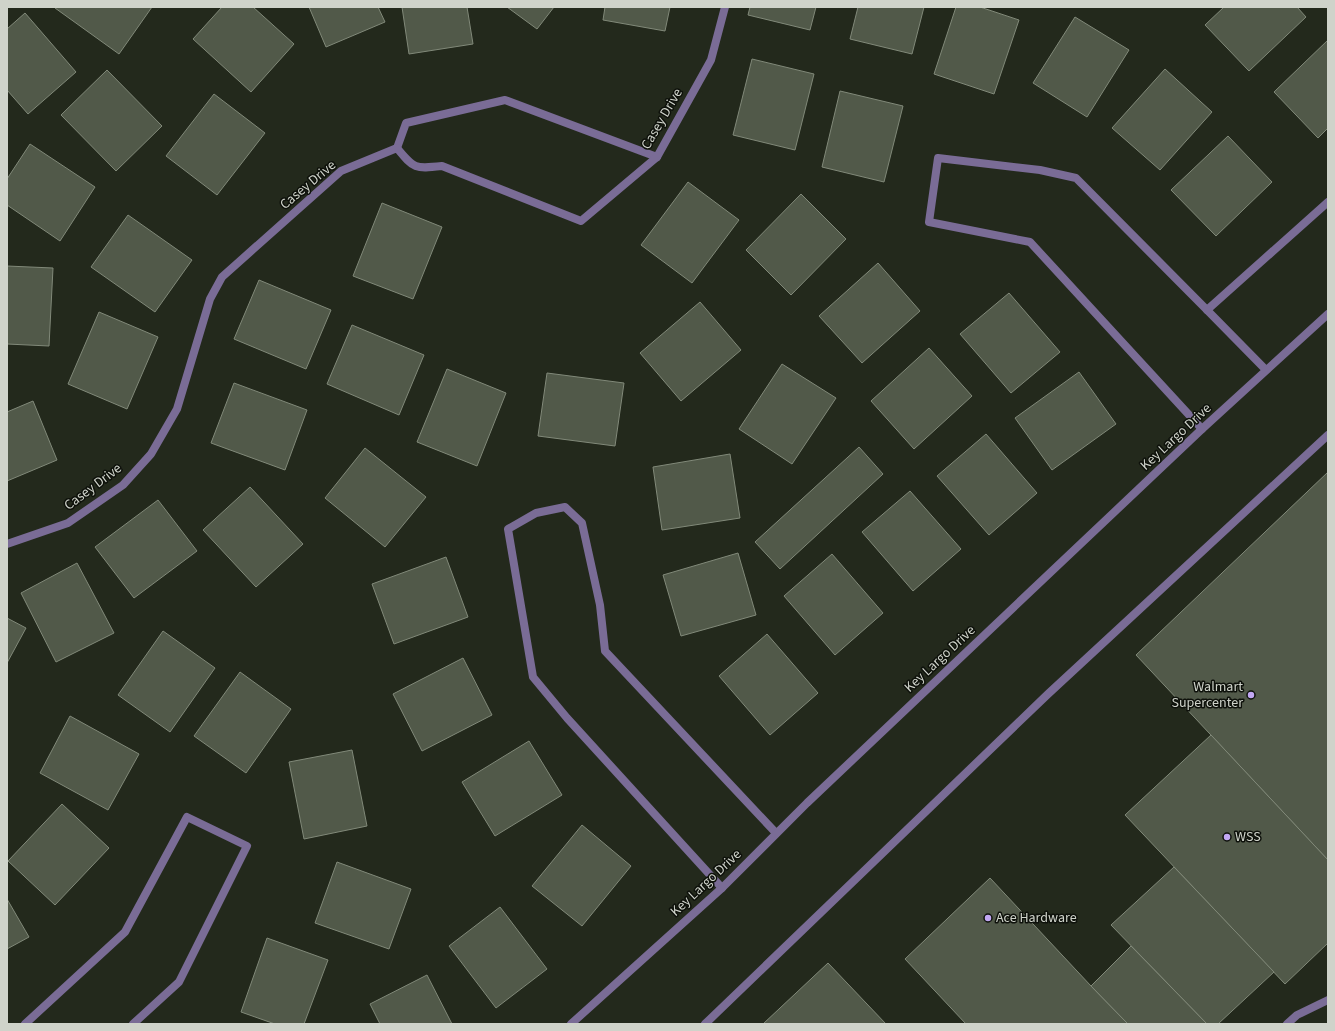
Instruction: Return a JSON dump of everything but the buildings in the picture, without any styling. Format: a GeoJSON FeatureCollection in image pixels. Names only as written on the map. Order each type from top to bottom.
{"type":"FeatureCollection","features":[{"type":"Feature","properties":{"kind":"street","name":"Casey Drive"},"geometry":{"type":"LineString","coordinates":[[7,544],[68,523],[124,485],[151,454],[177,409],[210,299],[222,277],[341,171],[397,148],[409,163],[421,168],[442,166],[581,221],[657,158],[710,60],[725,7]]}},
{"type":"Feature","properties":{"kind":"street"},"geometry":{"type":"LineString","coordinates":[[397,148],[406,123],[505,100],[657,158]]}},
{"type":"Feature","properties":{"kind":"street"},"geometry":{"type":"LineString","coordinates":[[1202,430],[1030,242],[929,222],[938,158],[1040,170],[1076,178],[1266,370]]}},
{"type":"Feature","properties":{"kind":"street"},"geometry":{"type":"LineString","coordinates":[[1207,310],[1328,202]]}},
{"type":"Feature","properties":{"kind":"street","name":"Key Largo Drive"},"geometry":{"type":"LineString","coordinates":[[571,1024],[722,888],[776,833],[1202,430],[1328,314]]}},
{"type":"Feature","properties":{"kind":"street"},"geometry":{"type":"LineString","coordinates":[[705,1024],[1048,694],[1328,435]]}},
{"type":"Feature","properties":{"kind":"street"},"geometry":{"type":"LineString","coordinates":[[722,888],[567,718],[533,677],[508,529],[536,513],[565,507],[582,523],[600,605],[605,651],[776,833]]}},
{"type":"Feature","properties":{"kind":"street"},"geometry":{"type":"LineString","coordinates":[[25,1024],[125,932],[187,817],[247,846],[179,982],[133,1024]]}},
{"type":"Feature","properties":{"kind":"street"},"geometry":{"type":"LineString","coordinates":[[1287,1024],[1297,1015],[1328,1000]]}},
{"type":"Feature","properties":{"kind":"place","name":"Walmart Supercenter"},"geometry":{"type":"Point","coordinates":[1251,695]}},
{"type":"Feature","properties":{"kind":"place","name":"WSS"},"geometry":{"type":"Point","coordinates":[1227,837]}},
{"type":"Feature","properties":{"kind":"place","name":"Ace Hardware"},"geometry":{"type":"Point","coordinates":[988,918]}}]}
